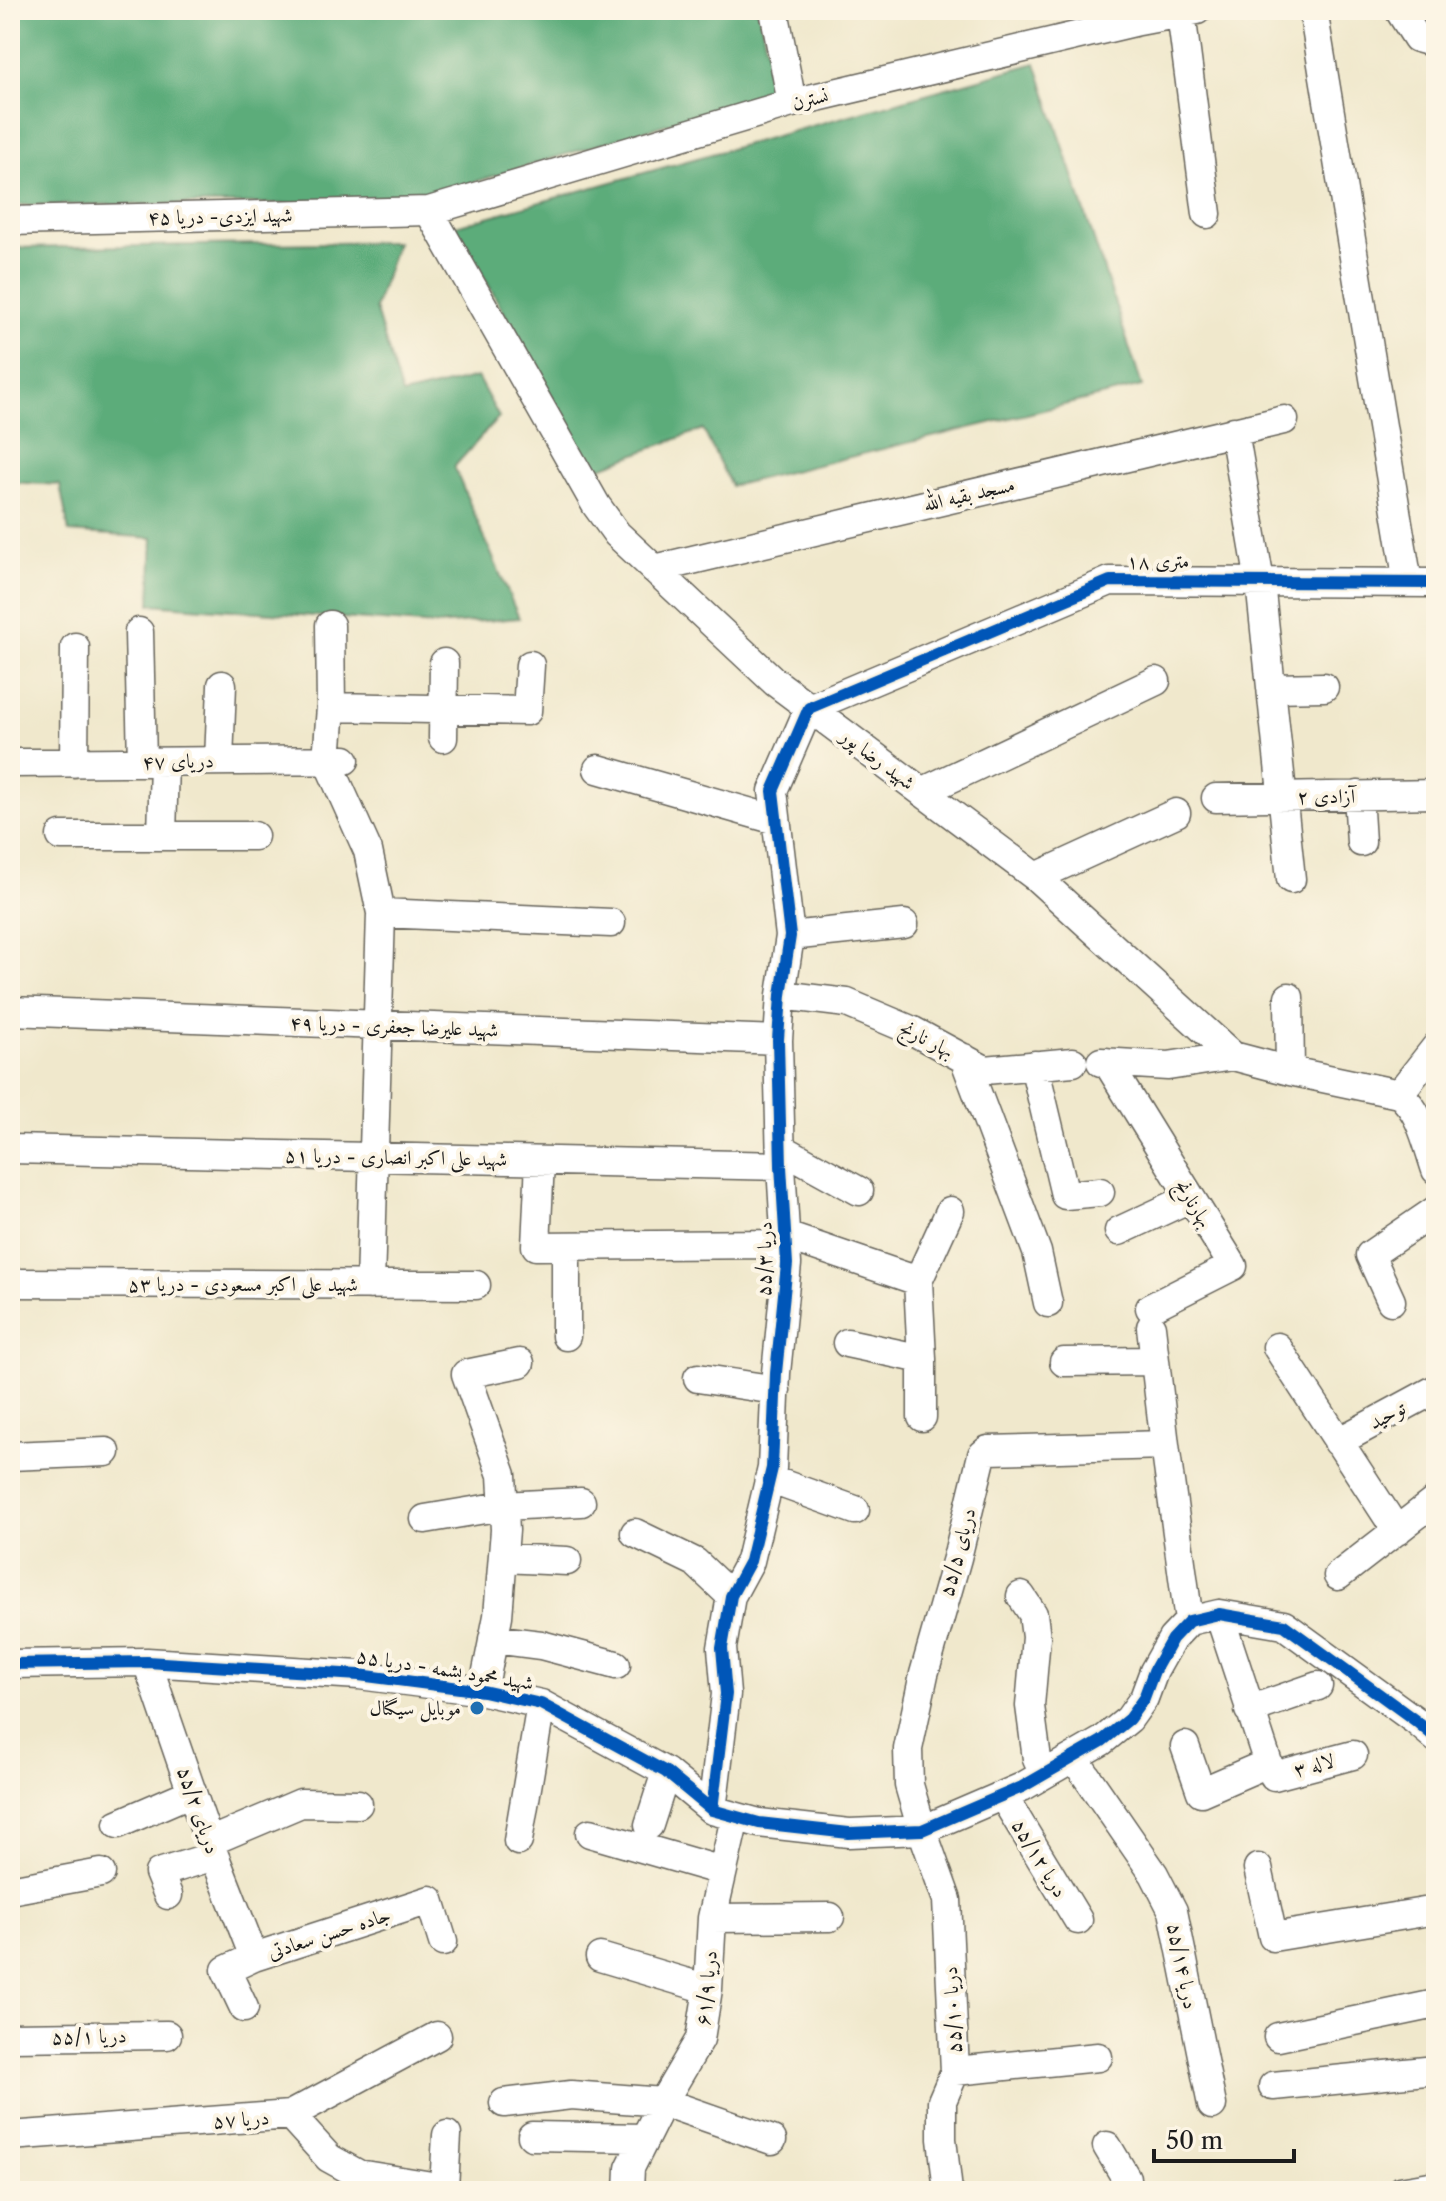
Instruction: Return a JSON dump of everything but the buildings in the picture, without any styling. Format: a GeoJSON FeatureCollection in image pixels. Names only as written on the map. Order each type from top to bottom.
{"type":"FeatureCollection","features":[{"type":"Feature","properties":{"kind":"street"},"geometry":{"type":"LineString","coordinates":[[774,10],[792,103]]}},
{"type":"Feature","properties":{"kind":"street"},"geometry":{"type":"LineString","coordinates":[[1313,10],[1422,583]]}},
{"type":"Feature","properties":{"kind":"street"},"geometry":{"type":"LineString","coordinates":[[1399,10],[1417,38],[1436,43]]}},
{"type":"Feature","properties":{"kind":"street"},"geometry":{"type":"LineString","coordinates":[[1189,11],[1207,214]]}},
{"type":"Feature","properties":{"kind":"street","name":"نسترن"},"geometry":{"type":"LineString","coordinates":[[429,211],[792,103],[1137,16],[1189,11]]}},
{"type":"Feature","properties":{"kind":"street","name":"شهید ایزدی- دریا ۴۵"},"geometry":{"type":"LineString","coordinates":[[10,221],[429,211]]}},
{"type":"Feature","properties":{"kind":"street","name":"شهید رضا پور"},"geometry":{"type":"LineString","coordinates":[[429,211],[596,505],[617,534],[775,682],[1036,877],[1233,1056],[1399,1094]]}},
{"type":"Feature","properties":{"kind":"street","name":"مسجد بقیه الله"},"geometry":{"type":"LineString","coordinates":[[654,569],[1284,420]]}},
{"type":"Feature","properties":{"kind":"street"},"geometry":{"type":"LineString","coordinates":[[1234,431],[1260,582],[1291,879]]}},
{"type":"Feature","properties":{"kind":"street","name":"۱۸ متری"},"geometry":{"type":"LineString","coordinates":[[809,708],[1110,581],[1422,583]]}},
{"type":"Feature","properties":{"kind":"street"},"geometry":{"type":"LineString","coordinates":[[330,625],[331,707],[336,760],[368,851],[381,913],[370,1285]]}},
{"type":"Feature","properties":{"kind":"street"},"geometry":{"type":"LineString","coordinates":[[139,632],[162,836]]}},
{"type":"Feature","properties":{"kind":"street"},"geometry":{"type":"LineString","coordinates":[[74,763],[75,647]]}},
{"type":"Feature","properties":{"kind":"street"},"geometry":{"type":"LineString","coordinates":[[443,738],[444,663]]}},
{"type":"Feature","properties":{"kind":"street"},"geometry":{"type":"LineString","coordinates":[[331,707],[527,711],[530,665]]}},
{"type":"Feature","properties":{"kind":"street"},"geometry":{"type":"LineString","coordinates":[[922,792],[1156,681]]}},
{"type":"Feature","properties":{"kind":"street"},"geometry":{"type":"LineString","coordinates":[[219,761],[222,685]]}},
{"type":"Feature","properties":{"kind":"street"},"geometry":{"type":"LineString","coordinates":[[1271,688],[1324,687]]}},
{"type":"Feature","properties":{"kind":"street","name":"دریا ۵۵/۳"},"geometry":{"type":"LineString","coordinates":[[723,1814],[726,1694],[722,1648],[731,1596],[750,1561],[772,1468],[787,1264],[778,1040],[790,936],[773,791],[809,708]]}},
{"type":"Feature","properties":{"kind":"street","name":"دریای ۴۷"},"geometry":{"type":"LineString","coordinates":[[10,763],[336,760]]}},
{"type":"Feature","properties":{"kind":"street"},"geometry":{"type":"LineString","coordinates":[[598,769],[776,820]]}},
{"type":"Feature","properties":{"kind":"street","name":"آزادی ۲"},"geometry":{"type":"LineString","coordinates":[[1216,798],[1436,794]]}},
{"type":"Feature","properties":{"kind":"street"},"geometry":{"type":"LineString","coordinates":[[1358,795],[1361,842]]}},
{"type":"Feature","properties":{"kind":"street"},"geometry":{"type":"LineString","coordinates":[[1036,877],[1176,813]]}},
{"type":"Feature","properties":{"kind":"street"},"geometry":{"type":"LineString","coordinates":[[61,836],[254,836]]}},
{"type":"Feature","properties":{"kind":"street"},"geometry":{"type":"LineString","coordinates":[[381,913],[611,923]]}},
{"type":"Feature","properties":{"kind":"street"},"geometry":{"type":"LineString","coordinates":[[790,936],[904,924]]}},
{"type":"Feature","properties":{"kind":"street","name":"بهار نارنج"},"geometry":{"type":"LineString","coordinates":[[781,995],[847,1003],[913,1031],[985,1070],[1073,1062]]}},
{"type":"Feature","properties":{"kind":"street"},"geometry":{"type":"LineString","coordinates":[[1289,997],[1290,1071]]}},
{"type":"Feature","properties":{"kind":"street","name":"شهید علیرضا جعفری - دریا ۴۹"},"geometry":{"type":"LineString","coordinates":[[10,1011],[778,1040]]}},
{"type":"Feature","properties":{"kind":"street"},"geometry":{"type":"LineString","coordinates":[[1436,1047],[1399,1094],[1415,1111],[1436,1170]]}},
{"type":"Feature","properties":{"kind":"street","name":"بهارنارنج"},"geometry":{"type":"LineString","coordinates":[[1155,1361],[1151,1317],[1233,1266],[1104,1062],[1168,1066],[1233,1056]]}},
{"type":"Feature","properties":{"kind":"street"},"geometry":{"type":"LineString","coordinates":[[964,1058],[1037,1252],[1048,1303]]}},
{"type":"Feature","properties":{"kind":"street"},"geometry":{"type":"LineString","coordinates":[[1034,1065],[1065,1195],[1100,1192]]}},
{"type":"Feature","properties":{"kind":"street","name":"شهید علی اکبر انصاری - دریا ۵۱"},"geometry":{"type":"LineString","coordinates":[[10,1149],[540,1161],[781,1157]]}},
{"type":"Feature","properties":{"kind":"street"},"geometry":{"type":"LineString","coordinates":[[781,1157],[859,1191]]}},
{"type":"Feature","properties":{"kind":"street"},"geometry":{"type":"LineString","coordinates":[[540,1161],[536,1246],[786,1240],[918,1281]]}},
{"type":"Feature","properties":{"kind":"street"},"geometry":{"type":"LineString","coordinates":[[1119,1231],[1190,1198]]}},
{"type":"Feature","properties":{"kind":"street"},"geometry":{"type":"LineString","coordinates":[[1391,1301],[1370,1255],[1436,1210]]}},
{"type":"Feature","properties":{"kind":"street"},"geometry":{"type":"LineString","coordinates":[[922,1417],[918,1281],[950,1211]]}},
{"type":"Feature","properties":{"kind":"street"},"geometry":{"type":"LineString","coordinates":[[566,1246],[566,1336]]}},
{"type":"Feature","properties":{"kind":"street","name":"شهید علی اکبر مسعودی - دریا ۵۳"},"geometry":{"type":"LineString","coordinates":[[10,1283],[476,1285]]}},
{"type":"Feature","properties":{"kind":"street"},"geometry":{"type":"LineString","coordinates":[[847,1343],[922,1359]]}},
{"type":"Feature","properties":{"kind":"street"},"geometry":{"type":"LineString","coordinates":[[1277,1347],[1397,1531]]}},
{"type":"Feature","properties":{"kind":"street"},"geometry":{"type":"LineString","coordinates":[[1064,1362],[1155,1361],[1189,1621],[1219,1614],[1284,1625],[1436,1738]]}},
{"type":"Feature","properties":{"kind":"street"},"geometry":{"type":"LineString","coordinates":[[483,1691],[498,1616],[505,1530],[502,1475],[466,1374],[520,1363]]}},
{"type":"Feature","properties":{"kind":"street"},"geometry":{"type":"LineString","coordinates":[[698,1378],[776,1390]]}},
{"type":"Feature","properties":{"kind":"street","name":"توحید"},"geometry":{"type":"LineString","coordinates":[[1338,1442],[1436,1389]]}},
{"type":"Feature","properties":{"kind":"street","name":"دریای ۵۵/۵"},"geometry":{"type":"LineString","coordinates":[[922,1830],[909,1785],[908,1749],[924,1674],[982,1455],[988,1450],[1165,1445]]}},
{"type":"Feature","properties":{"kind":"street"},"geometry":{"type":"LineString","coordinates":[[10,1456],[106,1452]]}},
{"type":"Feature","properties":{"kind":"street"},"geometry":{"type":"LineString","coordinates":[[769,1479],[855,1510]]}},
{"type":"Feature","properties":{"kind":"street"},"geometry":{"type":"LineString","coordinates":[[1338,1576],[1436,1500]]}},
{"type":"Feature","properties":{"kind":"street"},"geometry":{"type":"LineString","coordinates":[[425,1519],[503,1506],[581,1502]]}},
{"type":"Feature","properties":{"kind":"street"},"geometry":{"type":"LineString","coordinates":[[635,1533],[695,1562],[731,1596]]}},
{"type":"Feature","properties":{"kind":"street"},"geometry":{"type":"LineString","coordinates":[[503,1558],[567,1561]]}},
{"type":"Feature","properties":{"kind":"street"},"geometry":{"type":"LineString","coordinates":[[1021,1596],[1033,1614],[1036,1637],[1030,1706],[1037,1759],[1044,1774]]}},
{"type":"Feature","properties":{"kind":"street"},"geometry":{"type":"LineString","coordinates":[[1219,1614],[1271,1770]]}},
{"type":"Feature","properties":{"kind":"street","name":"شهید محمود بشمه - دریا ۵۵"},"geometry":{"type":"LineString","coordinates":[[10,1664],[147,1662],[359,1675],[483,1691],[541,1704],[666,1772],[723,1814],[759,1823],[849,1833],[922,1830],[1003,1796],[1102,1741],[1129,1719],[1144,1698],[1154,1671],[1172,1639],[1189,1621]]}},
{"type":"Feature","properties":{"kind":"street"},"geometry":{"type":"LineString","coordinates":[[493,1639],[541,1645],[616,1665]]}},
{"type":"Feature","properties":{"kind":"street","name":"دریای ۵۵/۲"},"geometry":{"type":"LineString","coordinates":[[147,1662],[212,1849],[254,1957]]}},
{"type":"Feature","properties":{"kind":"street"},"geometry":{"type":"LineString","coordinates":[[1249,1710],[1318,1686]]}},
{"type":"Feature","properties":{"kind":"street"},"geometry":{"type":"LineString","coordinates":[[518,1841],[541,1704]]}},
{"type":"Feature","properties":{"kind":"street","name":"لاله ۳"},"geometry":{"type":"LineString","coordinates":[[1185,1746],[1201,1792],[1271,1770],[1353,1755]]}},
{"type":"Feature","properties":{"kind":"street","name":"دریا ۵۵/۱۴"},"geometry":{"type":"LineString","coordinates":[[1074,1758],[1154,1874],[1173,1911],[1212,2105]]}},
{"type":"Feature","properties":{"kind":"street"},"geometry":{"type":"LineString","coordinates":[[649,1825],[666,1772]]}},
{"type":"Feature","properties":{"kind":"street"},"geometry":{"type":"LineString","coordinates":[[118,1824],[192,1792]]}},
{"type":"Feature","properties":{"kind":"street","name":"دریا ۵۵/۱۲"},"geometry":{"type":"LineString","coordinates":[[1003,1796],[1078,1920]]}},
{"type":"Feature","properties":{"kind":"street"},"geometry":{"type":"LineString","coordinates":[[168,1895],[159,1873],[301,1803],[358,1804]]}},
{"type":"Feature","properties":{"kind":"street","name":"دریا ۶۱/۹"},"geometry":{"type":"LineString","coordinates":[[629,2191],[630,2168],[663,2102],[700,2039],[708,1989],[712,1918],[722,1871],[723,1814]]}},
{"type":"Feature","properties":{"kind":"street","name":"دریا ۵۵/۱۰"},"geometry":{"type":"LineString","coordinates":[[922,1830],[947,1900],[955,2071],[942,2101],[942,2139],[948,2191]]}},
{"type":"Feature","properties":{"kind":"street"},"geometry":{"type":"LineString","coordinates":[[590,1833],[722,1871]]}},
{"type":"Feature","properties":{"kind":"street"},"geometry":{"type":"LineString","coordinates":[[1258,1868],[1273,1937],[1436,1910]]}},
{"type":"Feature","properties":{"kind":"street"},"geometry":{"type":"LineString","coordinates":[[10,1890],[101,1873]]}},
{"type":"Feature","properties":{"kind":"street","name":"جاده حسن سعادتی"},"geometry":{"type":"LineString","coordinates":[[244,2008],[226,1970],[254,1957],[430,1900],[443,1942]]}},
{"type":"Feature","properties":{"kind":"street"},"geometry":{"type":"LineString","coordinates":[[712,1918],[830,1917]]}},
{"type":"Feature","properties":{"kind":"street"},"geometry":{"type":"LineString","coordinates":[[600,1957],[708,1989]]}},
{"type":"Feature","properties":{"kind":"street"},"geometry":{"type":"LineString","coordinates":[[1278,2037],[1436,2004]]}},
{"type":"Feature","properties":{"kind":"street","name":"دریا ۵۵/۱"},"geometry":{"type":"LineString","coordinates":[[10,2037],[167,2035]]}},
{"type":"Feature","properties":{"kind":"street"},"geometry":{"type":"LineString","coordinates":[[290,2115],[437,2036]]}},
{"type":"Feature","properties":{"kind":"street"},"geometry":{"type":"LineString","coordinates":[[955,2071],[1098,2057]]}},
{"type":"Feature","properties":{"kind":"street"},"geometry":{"type":"LineString","coordinates":[[1273,2086],[1436,2070]]}},
{"type":"Feature","properties":{"kind":"street"},"geometry":{"type":"LineString","coordinates":[[504,2103],[571,2095],[663,2102],[772,2140]]}},
{"type":"Feature","properties":{"kind":"street","name":"دریا ۵۷"},"geometry":{"type":"LineString","coordinates":[[10,2136],[290,2115],[356,2183],[445,2189]]}},
{"type":"Feature","properties":{"kind":"street"},"geometry":{"type":"LineString","coordinates":[[445,2189],[447,2135]]}},
{"type":"Feature","properties":{"kind":"street"},"geometry":{"type":"LineString","coordinates":[[532,2136],[645,2138]]}},
{"type":"Feature","properties":{"kind":"street"},"geometry":{"type":"LineString","coordinates":[[1107,2146],[1126,2178],[1125,2191]]}},
{"type":"Feature","properties":{"kind":"street"},"geometry":{"type":"LineString","coordinates":[[1400,2191],[1436,2185]]}},
{"type":"Feature","properties":{"kind":"green space"},"geometry":{"type":"Polygon","coordinates":[[[10,10],[758,10],[776,91],[405,203],[10,205],[10,10]]]}},
{"type":"Feature","properties":{"kind":"green space"},"geometry":{"type":"Polygon","coordinates":[[[1036,63],[1142,386],[731,486],[703,429],[593,470],[455,226],[1036,63]]]}},
{"type":"Feature","properties":{"kind":"green space"},"geometry":{"type":"Polygon","coordinates":[[[397,242],[375,308],[402,395],[477,377],[499,417],[454,467],[519,618],[436,625],[150,604],[153,538],[69,532],[60,485],[10,482],[10,248],[397,242]]]}},
{"type":"Feature","properties":{"kind":"cycle path"},"geometry":{"type":"LineString","coordinates":[[712,1810],[726,1694],[722,1648],[731,1596],[750,1561],[772,1468],[776,1373],[787,1264],[778,1040],[790,936],[773,791],[809,708],[1110,581],[1436,583]]}},
{"type":"Feature","properties":{"kind":"cycle path"},"geometry":{"type":"LineString","coordinates":[[10,1664],[147,1662],[359,1675],[483,1691],[541,1704],[666,1772],[712,1810],[759,1823],[849,1833],[922,1830],[1022,1787],[1102,1741],[1129,1719],[1144,1698],[1154,1671],[1172,1639],[1189,1621],[1219,1614],[1284,1625],[1436,1738]]}},
{"type":"Feature","properties":{"kind":"place","name":"موبایل سیگنال"},"geometry":{"type":"Point","coordinates":[477,1708]}}]}
